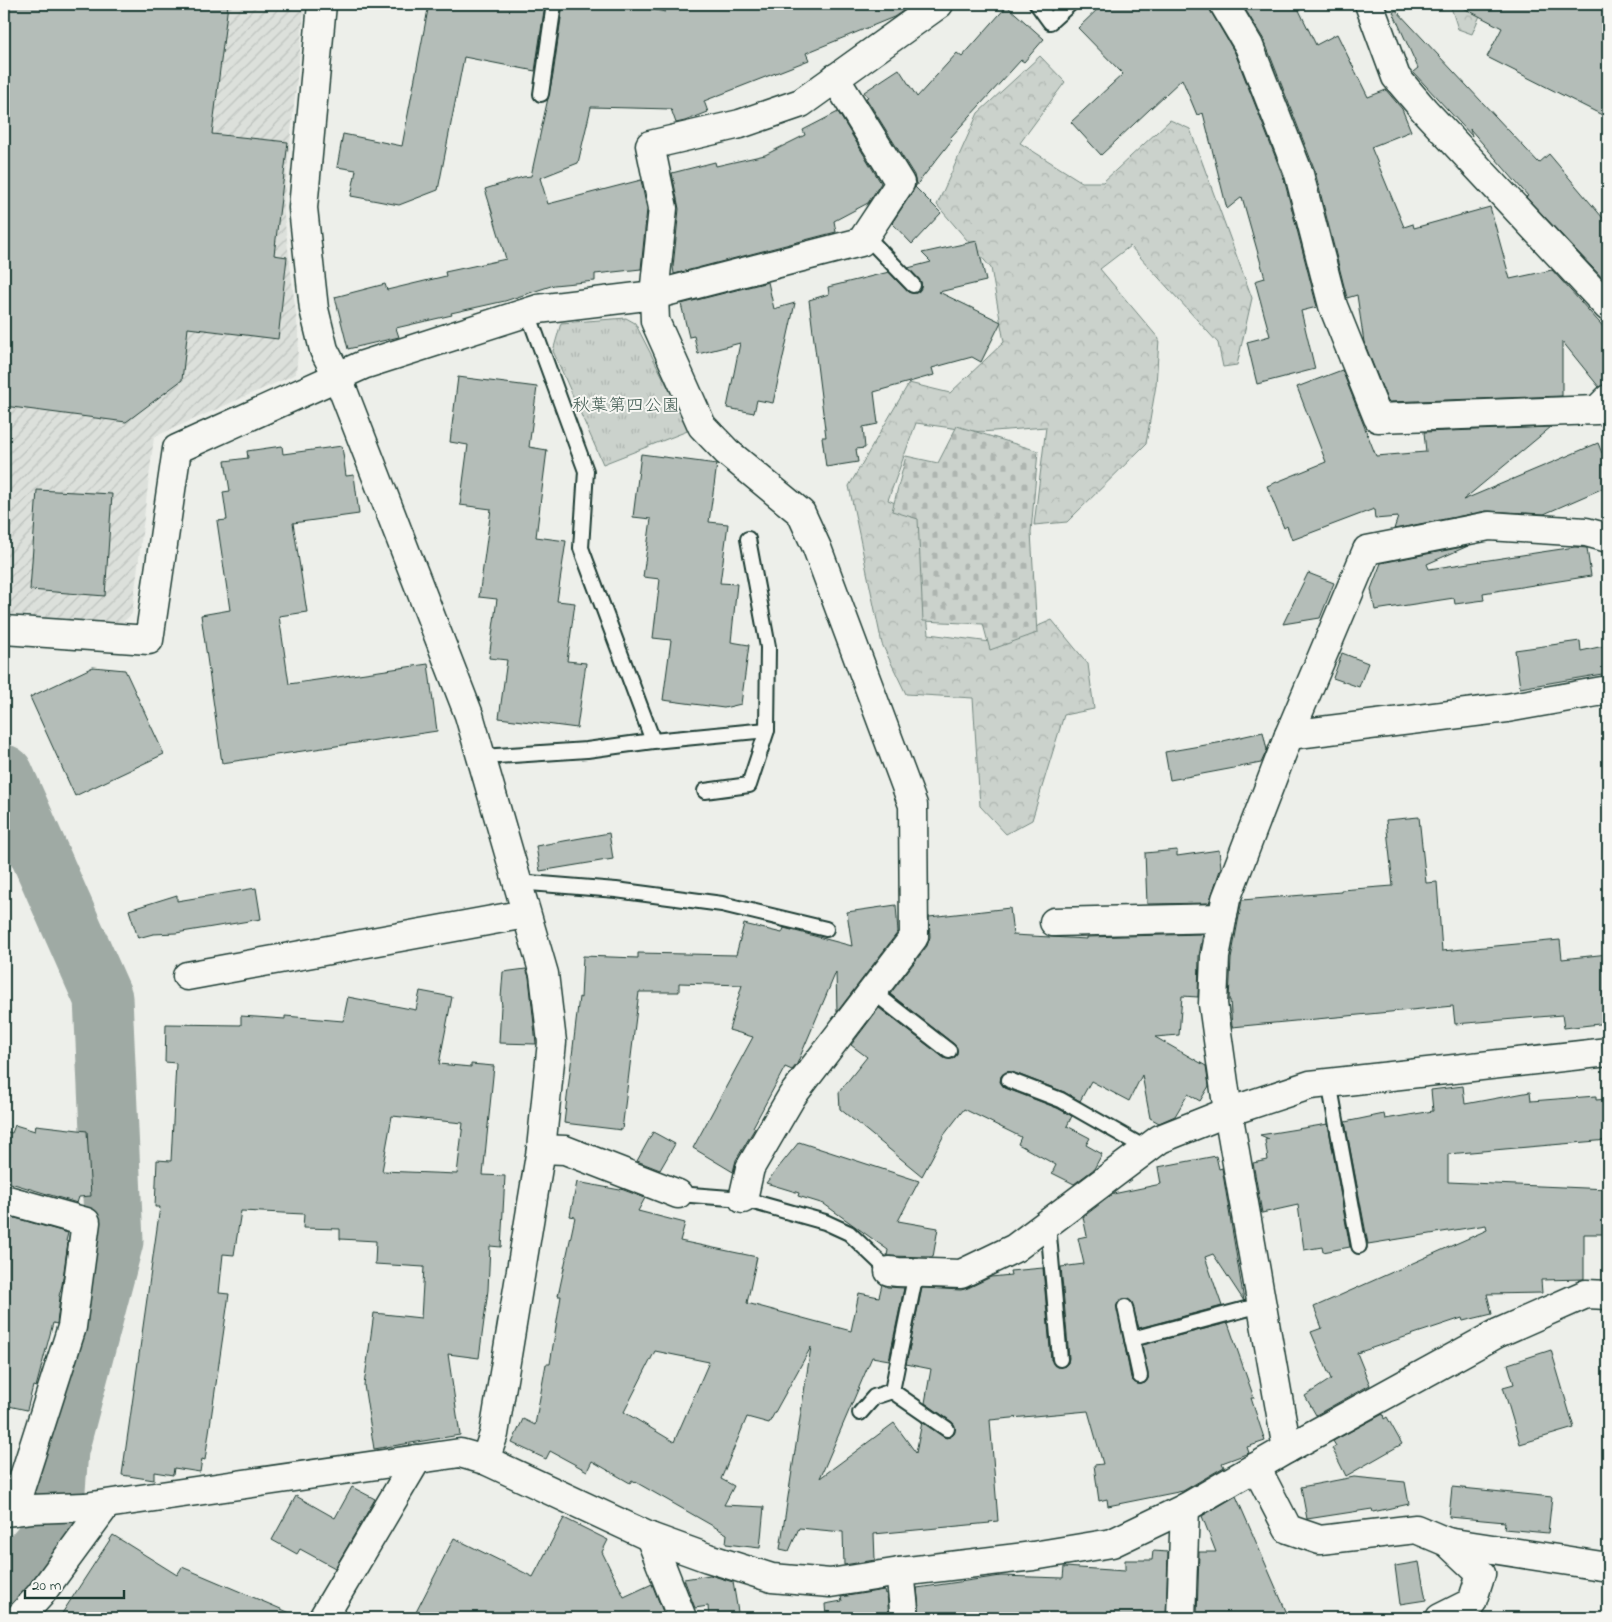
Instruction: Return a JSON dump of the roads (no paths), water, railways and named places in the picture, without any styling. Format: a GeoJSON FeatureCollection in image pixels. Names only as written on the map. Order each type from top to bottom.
{"type":"FeatureCollection","features":[{"type":"Feature","properties":{"kind":"street"},"geometry":{"type":"LineString","coordinates":[[322,4],[303,208],[314,309],[324,350],[337,375],[469,714],[544,974],[552,1042],[541,1149],[494,1434],[485,1460]]}},
{"type":"Feature","properties":{"kind":"street"},"geometry":{"type":"LineString","coordinates":[[743,1198],[750,1168],[792,1096],[914,937],[913,805],[817,548],[801,513],[727,452],[702,426],[655,321],[654,295],[663,208],[650,145],[740,124],[801,103],[939,4]]}},
{"type":"Feature","properties":{"kind":"street"},"geometry":{"type":"LineString","coordinates":[[1224,4],[1249,46],[1299,174],[1333,306],[1378,418],[1597,410],[1608,399]]}},
{"type":"Feature","properties":{"kind":"street"},"geometry":{"type":"LineString","coordinates":[[1369,4],[1396,77],[1608,307]]}},
{"type":"Feature","properties":{"kind":"street"},"geometry":{"type":"LineString","coordinates":[[4,630],[150,640],[176,449],[337,375],[363,365],[538,310],[654,295],[861,242],[900,183],[835,78]]}},
{"type":"Feature","properties":{"kind":"street"},"geometry":{"type":"LineString","coordinates":[[1287,1449],[1228,1112],[1213,1004],[1215,957],[1226,899],[1289,735],[1367,550],[1489,526],[1586,532],[1608,538]]}},
{"type":"Feature","properties":{"kind":"street"},"geometry":{"type":"LineString","coordinates":[[1289,735],[1507,708],[1608,690]]}},
{"type":"Feature","properties":{"kind":"street"},"geometry":{"type":"LineString","coordinates":[[187,976],[526,914]]}},
{"type":"Feature","properties":{"kind":"street"},"geometry":{"type":"LineString","coordinates":[[1054,922],[1222,918]]}},
{"type":"Feature","properties":{"kind":"street"},"geometry":{"type":"LineString","coordinates":[[889,1270],[961,1274],[1015,1248],[1160,1139],[1228,1112],[1310,1085],[1608,1052]]}},
{"type":"Feature","properties":{"kind":"street"},"geometry":{"type":"LineString","coordinates":[[541,1149],[565,1150],[678,1194]]}},
{"type":"Feature","properties":{"kind":"street"},"geometry":{"type":"LineString","coordinates":[[4,1199],[86,1222],[72,1326],[16,1511],[95,1506],[460,1453],[485,1460],[650,1537],[708,1558],[772,1578],[830,1582],[1033,1556],[1112,1542],[1185,1508],[1287,1449],[1498,1333],[1586,1294],[1608,1295]]}},
{"type":"Feature","properties":{"kind":"street"},"geometry":{"type":"LineString","coordinates":[[323,1618],[417,1459]]}},
{"type":"Feature","properties":{"kind":"street"},"geometry":{"type":"LineString","coordinates":[[1256,1467],[1288,1529],[1320,1540],[1416,1528],[1447,1542],[1608,1567]]}},
{"type":"Feature","properties":{"kind":"street"},"geometry":{"type":"LineString","coordinates":[[20,1618],[40,1595],[95,1506]]}},
{"type":"Feature","properties":{"kind":"street"},"geometry":{"type":"LineString","coordinates":[[1181,1618],[1185,1508]]}},
{"type":"Feature","properties":{"kind":"street"},"geometry":{"type":"LineString","coordinates":[[650,1537],[682,1618]]}},
{"type":"Feature","properties":{"kind":"street"},"geometry":{"type":"LineString","coordinates":[[1440,1618],[1472,1602],[1480,1574],[1447,1542]]}},
{"type":"Feature","properties":{"kind":"street"},"geometry":{"type":"LineString","coordinates":[[900,1572],[905,1618]]}},
{"type":"Feature","properties":{"kind":"lane"},"geometry":{"type":"LineString","coordinates":[[541,94],[554,4]]}},
{"type":"Feature","properties":{"kind":"lane"},"geometry":{"type":"LineString","coordinates":[[1037,4],[1050,22],[1070,4]]}},
{"type":"Feature","properties":{"kind":"lane"},"geometry":{"type":"LineString","coordinates":[[866,235],[913,285]]}},
{"type":"Feature","properties":{"kind":"lane"},"geometry":{"type":"LineString","coordinates":[[528,313],[586,471],[581,548],[652,741]]}},
{"type":"Feature","properties":{"kind":"lane"},"geometry":{"type":"LineString","coordinates":[[705,791],[748,785],[767,730],[768,647],[748,539]]}},
{"type":"Feature","properties":{"kind":"lane"},"geometry":{"type":"LineString","coordinates":[[481,757],[587,750],[652,741],[767,730]]}},
{"type":"Feature","properties":{"kind":"lane"},"geometry":{"type":"LineString","coordinates":[[517,882],[616,890],[722,904],[826,929]]}},
{"type":"Feature","properties":{"kind":"lane"},"geometry":{"type":"LineString","coordinates":[[872,990],[949,1051]]}},
{"type":"Feature","properties":{"kind":"lane"},"geometry":{"type":"LineString","coordinates":[[1009,1080],[1061,1100],[1147,1149]]}},
{"type":"Feature","properties":{"kind":"lane"},"geometry":{"type":"LineString","coordinates":[[1329,1082],[1359,1246]]}},
{"type":"Feature","properties":{"kind":"lane"},"geometry":{"type":"LineString","coordinates":[[678,1194],[743,1198],[825,1222],[849,1233],[889,1270]]}},
{"type":"Feature","properties":{"kind":"lane"},"geometry":{"type":"LineString","coordinates":[[1048,1224],[1060,1359]]}},
{"type":"Feature","properties":{"kind":"lane"},"geometry":{"type":"LineString","coordinates":[[892,1390],[916,1273]]}},
{"type":"Feature","properties":{"kind":"lane"},"geometry":{"type":"LineString","coordinates":[[1132,1339],[1261,1305]]}},
{"type":"Feature","properties":{"kind":"lane"},"geometry":{"type":"LineString","coordinates":[[1125,1307],[1140,1376]]}},
{"type":"Feature","properties":{"kind":"lane"},"geometry":{"type":"LineString","coordinates":[[860,1413],[874,1397],[892,1390]]}},
{"type":"Feature","properties":{"kind":"lane"},"geometry":{"type":"LineString","coordinates":[[892,1390],[947,1428]]}},
{"type":"Feature","properties":{"kind":"waterway"},"geometry":{"type":"LineString","coordinates":[[4,774],[103,998],[114,1241],[59,1450],[53,1531],[4,1589]]}},
{"type":"Feature","properties":{"kind":"park label","name":"秋葉第四公園"},"geometry":{"type":"Point","coordinates":[626,405]}}]}
